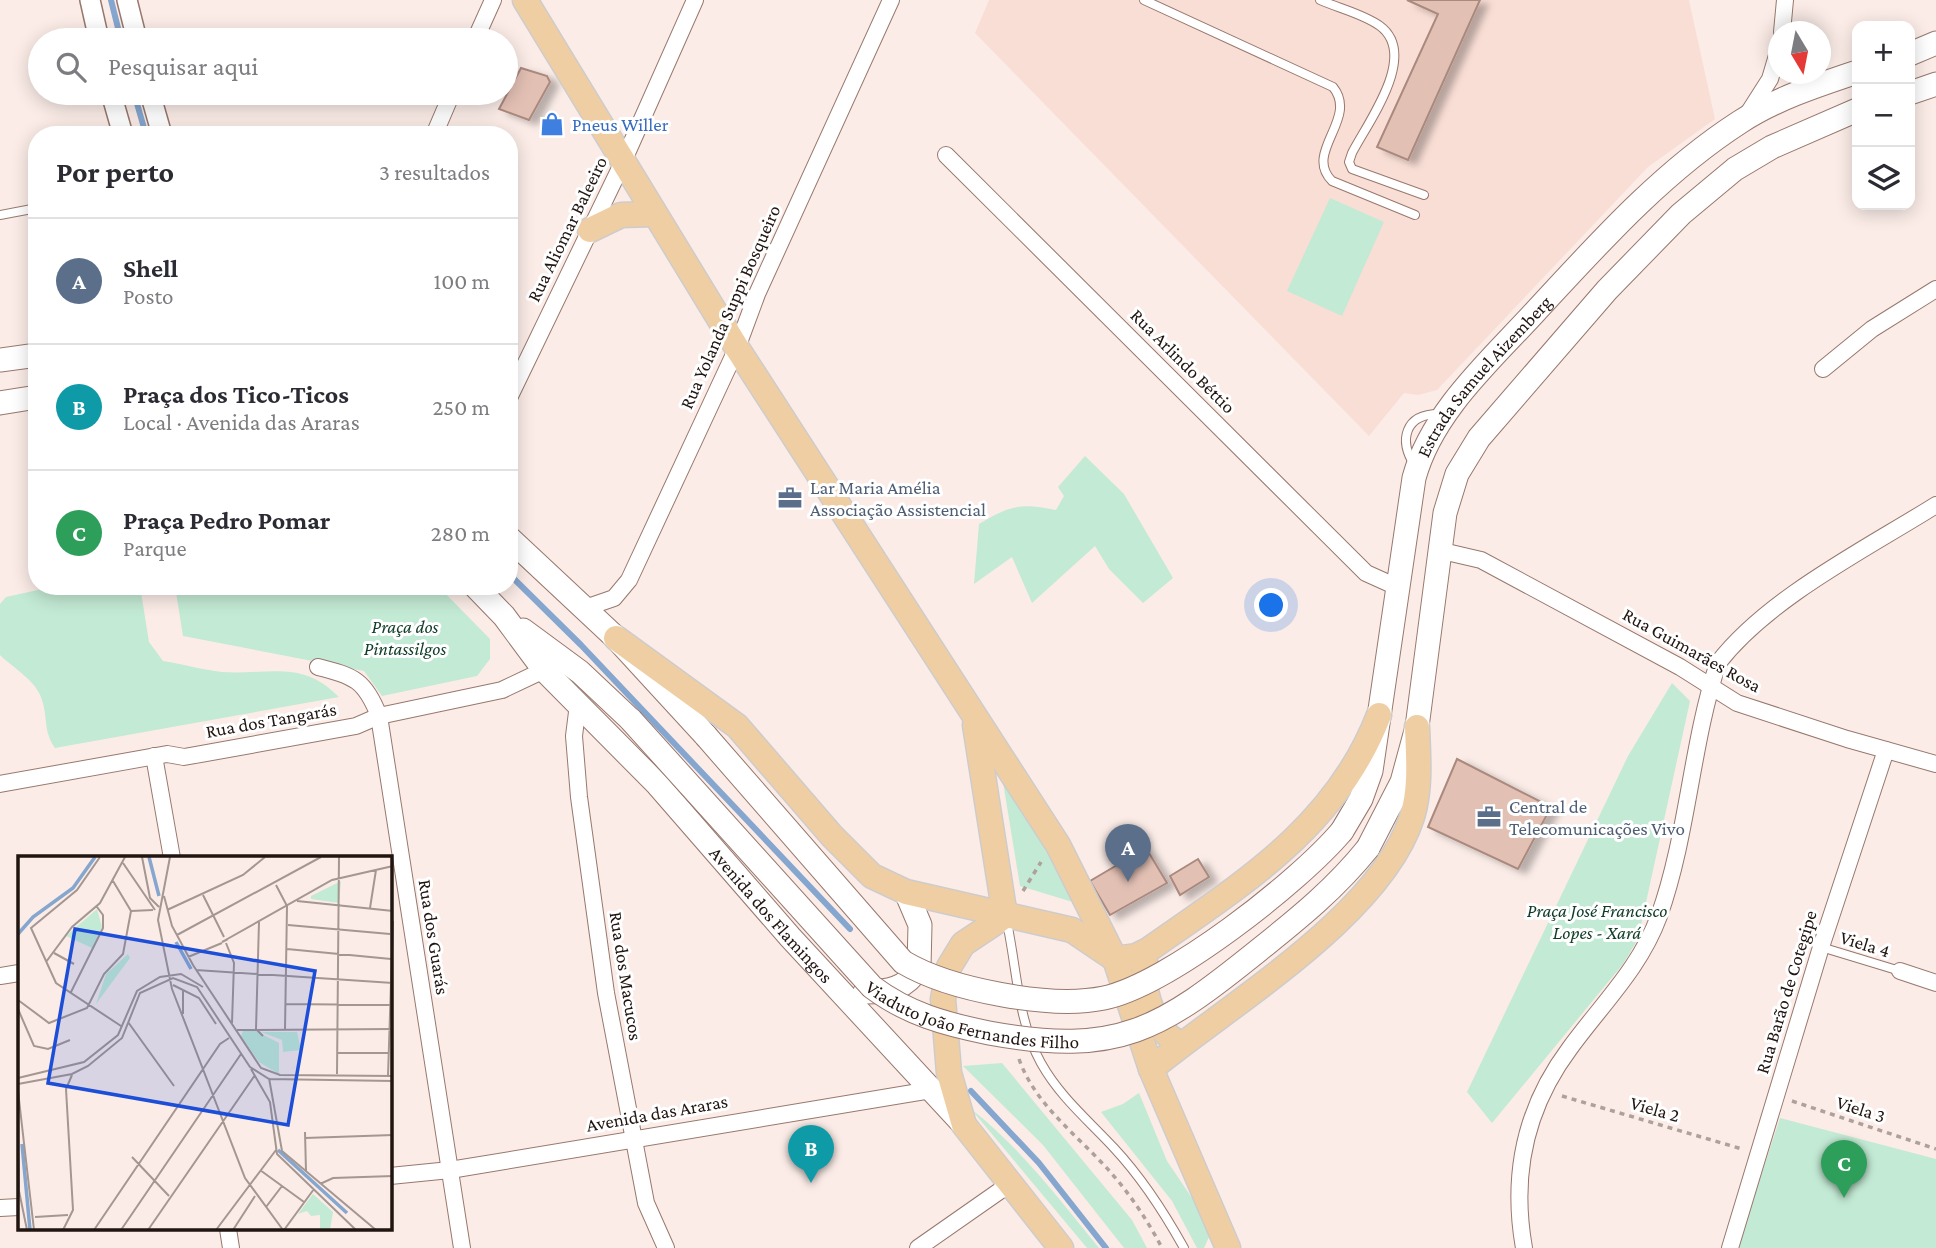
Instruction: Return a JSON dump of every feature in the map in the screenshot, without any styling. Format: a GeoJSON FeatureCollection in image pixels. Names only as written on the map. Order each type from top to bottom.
{"type":"FeatureCollection","features":[{"type":"Feature","properties":{"kind":"main road"},"geometry":{"type":"LineString","coordinates":[[525,0],[737,348],[1058,845],[1115,959],[1151,1069],[1228,1248]]}},
{"type":"Feature","properties":{"kind":"main road"},"geometry":{"type":"LineString","coordinates":[[1915,52],[1936,43]]}},
{"type":"Feature","properties":{"kind":"main road","name":"Estrada Samuel Aizemberg"},"geometry":{"type":"LineString","coordinates":[[1342,831],[1367,787],[1417,469],[1431,436],[1478,374],[1675,170],[1742,121],[1852,74]]}},
{"type":"Feature","properties":{"kind":"main road"},"geometry":{"type":"LineString","coordinates":[[1915,91],[1936,84]]}},
{"type":"Feature","properties":{"kind":"main road","name":"Estrada Samuel Aizemberg"},"geometry":{"type":"LineString","coordinates":[[1368,848],[1402,782],[1417,727],[1438,550],[1457,474],[1479,438],[1607,290],[1681,214],[1735,169],[1793,136],[1852,112]]}},
{"type":"Feature","properties":{"kind":"main road"},"geometry":{"type":"LineString","coordinates":[[590,230],[621,215],[654,214]]}},
{"type":"Feature","properties":{"kind":"main road"},"geometry":{"type":"LineString","coordinates":[[0,360],[28,356]]}},
{"type":"Feature","properties":{"kind":"main road"},"geometry":{"type":"LineString","coordinates":[[0,403],[28,398]]}},
{"type":"Feature","properties":{"kind":"main road","name":"Viaduto João Fernandes Filho"},"geometry":{"type":"LineString","coordinates":[[518,546],[616,638],[706,736],[888,949],[903,962],[936,979],[1028,997],[1087,1000],[1121,993],[1191,954],[1290,884],[1342,831]]}},
{"type":"Feature","properties":{"kind":"main road","name":"Avenida dos Flamingos"},"geometry":{"type":"LineString","coordinates":[[484,595],[504,616],[544,670],[657,784],[830,980],[964,1125],[1061,1248]]}},
{"type":"Feature","properties":{"kind":"main road","name":"Viaduto João Fernandes Filho"},"geometry":{"type":"LineString","coordinates":[[504,616],[580,673],[631,720],[872,987],[896,1005],[917,1015],[1002,1035],[1050,1041],[1087,1041],[1128,1034],[1160,1022],[1208,990],[1314,906],[1368,848]]}},
{"type":"Feature","properties":{"kind":"main road"},"geometry":{"type":"LineString","coordinates":[[616,638],[737,726],[852,858],[872,876],[906,891],[1072,930],[1115,959],[1136,956],[1148,950],[1290,845],[1317,818],[1365,750],[1379,715]]}},
{"type":"Feature","properties":{"kind":"main road"},"geometry":{"type":"LineString","coordinates":[[971,707],[981,751],[1006,915]]}},
{"type":"Feature","properties":{"kind":"main road"},"geometry":{"type":"LineString","coordinates":[[1151,1069],[1332,925],[1373,888],[1388,867],[1412,817],[1418,779],[1417,727]]}},
{"type":"Feature","properties":{"kind":"main road"},"geometry":{"type":"LineString","coordinates":[[830,980],[862,992],[887,992],[902,987],[913,978],[919,967],[922,941],[917,912],[906,891]]}},
{"type":"Feature","properties":{"kind":"main road"},"geometry":{"type":"LineString","coordinates":[[964,1125],[953,1090],[947,1053],[943,999],[946,977],[963,944],[1006,915]]}},
{"type":"Feature","properties":{"kind":"main road"},"geometry":{"type":"LineString","coordinates":[[1148,950],[1144,963],[1145,984],[1160,1028],[1165,1036],[1182,1044]]}},
{"type":"Feature","properties":{"kind":"street"},"geometry":{"type":"LineString","coordinates":[[90,0],[96,28]]}},
{"type":"Feature","properties":{"kind":"street"},"geometry":{"type":"LineString","coordinates":[[127,0],[134,28]]}},
{"type":"Feature","properties":{"kind":"street"},"geometry":{"type":"LineString","coordinates":[[480,28],[493,0]]}},
{"type":"Feature","properties":{"kind":"street","name":"Rua Aliomar Baleeiro"},"geometry":{"type":"LineString","coordinates":[[518,379],[623,162],[695,0]]}},
{"type":"Feature","properties":{"kind":"street","name":"Rua Yolanda Suppi Bosqueiro"},"geometry":{"type":"LineString","coordinates":[[585,608],[614,598],[629,580],[737,348],[757,294],[891,0]]}},
{"type":"Feature","properties":{"kind":"street"},"geometry":{"type":"LineString","coordinates":[[1783,21],[1785,0]]}},
{"type":"Feature","properties":{"kind":"street"},"geometry":{"type":"LineString","coordinates":[[1742,121],[1768,82]]}},
{"type":"Feature","properties":{"kind":"street"},"geometry":{"type":"LineString","coordinates":[[114,105],[120,126]]}},
{"type":"Feature","properties":{"kind":"street"},"geometry":{"type":"LineString","coordinates":[[153,105],[159,126]]}},
{"type":"Feature","properties":{"kind":"street"},"geometry":{"type":"LineString","coordinates":[[438,126],[448,105]]}},
{"type":"Feature","properties":{"kind":"street","name":"Rua Arlindo Béttio"},"geometry":{"type":"LineString","coordinates":[[946,155],[1366,573],[1397,587]]}},
{"type":"Feature","properties":{"kind":"street"},"geometry":{"type":"LineString","coordinates":[[1823,369],[1872,328],[1936,289]]}},
{"type":"Feature","properties":{"kind":"street"},"geometry":{"type":"LineString","coordinates":[[1524,1248],[1517,1211],[1518,1181],[1529,1119],[1569,1049],[1635,965],[1652,933],[1667,887],[1710,685],[1718,663],[1734,641],[1762,617],[1936,505]]}},
{"type":"Feature","properties":{"kind":"street","name":"Rua Guimarães Rosa"},"geometry":{"type":"LineString","coordinates":[[1438,550],[1480,560],[1710,685],[1737,703],[1936,764]]}},
{"type":"Feature","properties":{"kind":"street","name":"Rua dos Guarás"},"geometry":{"type":"LineString","coordinates":[[318,667],[352,677],[362,683],[379,716],[462,1248]]}},
{"type":"Feature","properties":{"kind":"street","name":"Rua dos Tangarás"},"geometry":{"type":"LineString","coordinates":[[0,784],[153,756],[167,754],[184,757],[356,726],[379,716],[485,695],[544,670]]}},
{"type":"Feature","properties":{"kind":"street","name":"Rua dos Macucos"},"geometry":{"type":"LineString","coordinates":[[578,704],[574,736],[579,797],[606,993],[631,1138],[646,1203],[666,1248]]}},
{"type":"Feature","properties":{"kind":"street","name":"Rua Barão de Cotegipe"},"geometry":{"type":"LineString","coordinates":[[1730,1248],[1821,947],[1886,750]]}},
{"type":"Feature","properties":{"kind":"street"},"geometry":{"type":"LineString","coordinates":[[153,756],[172,856]]}},
{"type":"Feature","properties":{"kind":"street"},"geometry":{"type":"LineString","coordinates":[[1900,971],[1936,982]]}},
{"type":"Feature","properties":{"kind":"street"},"geometry":{"type":"LineString","coordinates":[[0,976],[18,973]]}},
{"type":"Feature","properties":{"kind":"street","name":"Avenida das Araras"},"geometry":{"type":"LineString","coordinates":[[392,1176],[450,1170],[931,1090]]}},
{"type":"Feature","properties":{"kind":"street"},"geometry":{"type":"LineString","coordinates":[[918,1248],[1011,1183]]}},
{"type":"Feature","properties":{"kind":"street"},"geometry":{"type":"LineString","coordinates":[[0,1208],[18,1207]]}},
{"type":"Feature","properties":{"kind":"street"},"geometry":{"type":"LineString","coordinates":[[228,1230],[231,1248]]}},
{"type":"Feature","properties":{"kind":"lane"},"geometry":{"type":"LineString","coordinates":[[1144,0],[1333,87],[1341,97],[1342,110],[1322,161],[1325,174],[1332,181],[1415,215]]}},
{"type":"Feature","properties":{"kind":"lane"},"geometry":{"type":"LineString","coordinates":[[1320,0],[1379,25],[1391,37],[1394,48],[1393,77],[1352,153],[1349,162],[1352,169],[1424,195]]}},
{"type":"Feature","properties":{"kind":"lane"},"geometry":{"type":"LineString","coordinates":[[0,215],[28,210]]}},
{"type":"Feature","properties":{"kind":"lane"},"geometry":{"type":"LineString","coordinates":[[1006,915],[1021,1004],[1040,1061],[1066,1100],[1140,1179],[1184,1248]]}},
{"type":"Feature","properties":{"kind":"lane","name":"Viela 4"},"geometry":{"type":"LineString","coordinates":[[1821,947],[1900,971]]}},
{"type":"Feature","properties":{"kind":"path"},"geometry":{"type":"LineString","coordinates":[[1021,895],[1042,862]]}},
{"type":"Feature","properties":{"kind":"path"},"geometry":{"type":"LineString","coordinates":[[1016,1051],[1034,1092],[1105,1166],[1163,1248]]}},
{"type":"Feature","properties":{"kind":"path","name":"Viela 2"},"geometry":{"type":"LineString","coordinates":[[1544,1091],[1758,1153]]}},
{"type":"Feature","properties":{"kind":"path","name":"Viela 3"},"geometry":{"type":"LineString","coordinates":[[1776,1096],[1936,1149]]}},
{"type":"Feature","properties":{"kind":"shaded area"},"geometry":{"type":"Polygon","coordinates":[[[989,0],[1689,0],[1715,119],[1648,167],[1437,390],[1418,395],[1404,393],[1369,436],[975,33],[989,0]]]}},
{"type":"Feature","properties":{"kind":"green space"},"geometry":{"type":"Polygon","coordinates":[[[1330,198],[1384,222],[1342,316],[1287,291],[1330,198]]]}},
{"type":"Feature","properties":{"kind":"green space"},"geometry":{"type":"Polygon","coordinates":[[[1085,456],[1124,494],[1173,578],[1143,603],[1109,569],[1095,546],[1032,603],[1012,557],[974,584],[979,524],[1016,507],[1056,510],[1064,496],[1058,487],[1085,456]]]}},
{"type":"Feature","properties":{"kind":"green space"},"geometry":{"type":"Polygon","coordinates":[[[28,592],[28,595],[141,595],[149,642],[163,661],[222,672],[298,673],[312,677],[339,697],[55,748],[47,730],[39,693],[30,681],[0,655],[0,604],[6,597],[28,592]]]}},
{"type":"Feature","properties":{"kind":"green space","name":"Praça dos Pintassilgos"},"geometry":{"type":"Polygon","coordinates":[[[176,595],[447,595],[490,639],[490,659],[477,676],[382,696],[364,671],[183,636],[176,595]]]}},
{"type":"Feature","properties":{"kind":"green space","name":"Praça José Francisco Lopes - Xará"},"geometry":{"type":"Polygon","coordinates":[[[1672,683],[1690,701],[1638,939],[1623,964],[1492,1123],[1467,1092],[1628,756],[1672,683]]]}},
{"type":"Feature","properties":{"kind":"green space"},"geometry":{"type":"Polygon","coordinates":[[[1000,764],[1076,903],[1020,886],[1000,764]]]}},
{"type":"Feature","properties":{"kind":"green space"},"geometry":{"type":"Polygon","coordinates":[[[1002,1063],[1132,1220],[1147,1248],[1124,1248],[1043,1145],[963,1066],[1002,1063]]]}},
{"type":"Feature","properties":{"kind":"green space"},"geometry":{"type":"Polygon","coordinates":[[[1139,1093],[1167,1161],[1194,1201],[1209,1237],[1204,1248],[1197,1248],[1172,1201],[1101,1112],[1123,1104],[1139,1093]]]}},
{"type":"Feature","properties":{"kind":"green space"},"geometry":{"type":"Polygon","coordinates":[[[971,1109],[1023,1157],[1099,1248],[1087,1248],[971,1109]]]}},
{"type":"Feature","properties":{"kind":"green space"},"geometry":{"type":"Polygon","coordinates":[[[1780,1118],[1936,1159],[1936,1248],[1737,1248],[1780,1118]]]}},
{"type":"Feature","properties":{"kind":"building"},"geometry":{"type":"Polygon","coordinates":[[[1407,0],[1480,0],[1408,160],[1377,147],[1438,14],[1407,0]]]}},
{"type":"Feature","properties":{"kind":"building"},"geometry":{"type":"Polygon","coordinates":[[[521,68],[547,76],[550,82],[529,120],[499,109],[501,105],[518,105],[518,74],[521,68]]]}},
{"type":"Feature","properties":{"kind":"building","name":"Central de Telecomunicações Vivo"},"geometry":{"type":"Polygon","coordinates":[[[1457,759],[1551,807],[1518,869],[1428,827],[1457,759]]]}},
{"type":"Feature","properties":{"kind":"building"},"geometry":{"type":"Polygon","coordinates":[[[1146,848],[1167,883],[1110,915],[1090,881],[1146,848]]]}},
{"type":"Feature","properties":{"kind":"building"},"geometry":{"type":"Polygon","coordinates":[[[1198,859],[1209,877],[1180,895],[1170,876],[1198,859]]]}},
{"type":"Feature","properties":{"kind":"waterway"},"geometry":{"type":"LineString","coordinates":[[111,0],[118,28]]}},
{"type":"Feature","properties":{"kind":"waterway"},"geometry":{"type":"LineString","coordinates":[[137,105],[143,126]]}},
{"type":"Feature","properties":{"kind":"waterway"},"geometry":{"type":"LineString","coordinates":[[518,583],[581,645],[850,929]]}},
{"type":"Feature","properties":{"kind":"waterway"},"geometry":{"type":"LineString","coordinates":[[971,1091],[1039,1163],[1106,1248]]}},
{"type":"Feature","properties":{"kind":"place","name":"Pneus Willer"},"geometry":{"type":"Point","coordinates":[552,124]}},
{"type":"Feature","properties":{"kind":"place","name":"Lar Maria Amélia Associação Assistencial"},"geometry":{"type":"Point","coordinates":[790,498]}},
{"type":"Feature","properties":{"kind":"place","name":"Central de Telecomunicações Vivo"},"geometry":{"type":"Point","coordinates":[1489,817]}},
{"type":"Feature","properties":{"kind":"place","name":"Shell"},"geometry":{"type":"Point","coordinates":[1128,882]}},
{"type":"Feature","properties":{"kind":"place","name":"Praça dos Tico-Ticos"},"geometry":{"type":"Point","coordinates":[811,1183]}},
{"type":"Feature","properties":{"kind":"place","name":"Praça Pedro Pomar"},"geometry":{"type":"Point","coordinates":[1844,1198]}}]}
